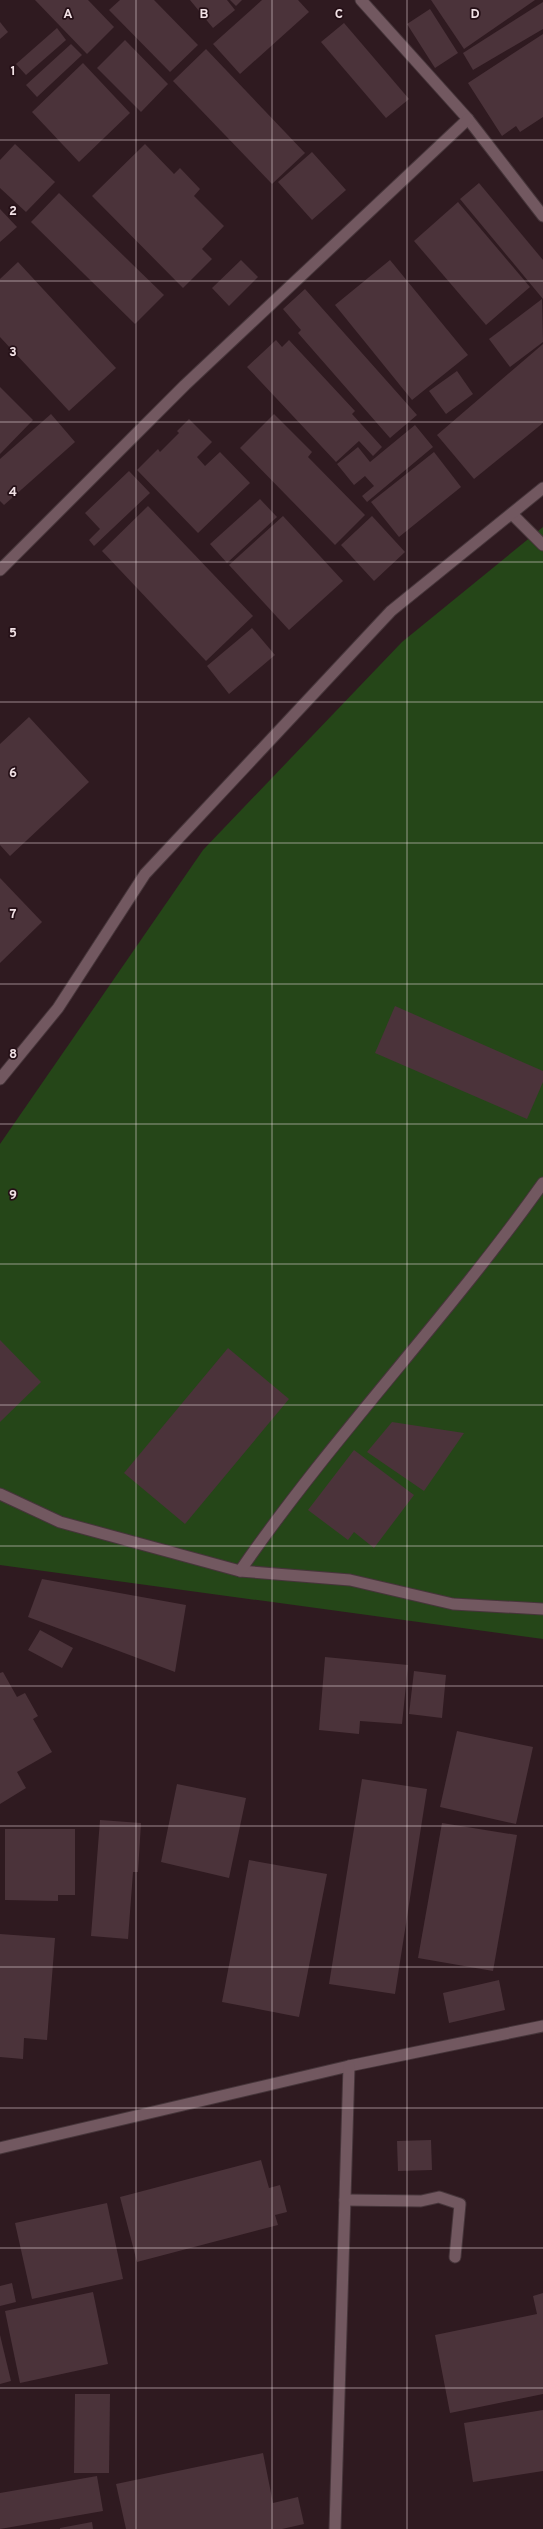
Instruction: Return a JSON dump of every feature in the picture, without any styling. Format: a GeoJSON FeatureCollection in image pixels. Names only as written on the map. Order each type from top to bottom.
{"type":"FeatureCollection","features":[{"type":"Feature","properties":{"kind":"street"},"geometry":{"type":"LineString","coordinates":[[361,0],[468,119],[543,216]]}},
{"type":"Feature","properties":{"kind":"street"},"geometry":{"type":"LineString","coordinates":[[0,570],[185,385],[468,119]]}},
{"type":"Feature","properties":{"kind":"street"},"geometry":{"type":"LineString","coordinates":[[0,1079],[58,1008],[145,874],[391,610],[543,488]]}},
{"type":"Feature","properties":{"kind":"street"},"geometry":{"type":"LineString","coordinates":[[512,514],[543,545]]}},
{"type":"Feature","properties":{"kind":"street"},"geometry":{"type":"LineString","coordinates":[[240,1571],[288,1502],[496,1247],[543,1183]]}},
{"type":"Feature","properties":{"kind":"street"},"geometry":{"type":"LineString","coordinates":[[0,1494],[60,1522],[240,1571],[350,1580],[453,1604],[543,1609]]}},
{"type":"Feature","properties":{"kind":"street"},"geometry":{"type":"LineString","coordinates":[[0,2148],[350,2066],[543,2026]]}},
{"type":"Feature","properties":{"kind":"street"},"geometry":{"type":"LineString","coordinates":[[335,2529],[350,2066]]}},
{"type":"Feature","properties":{"kind":"street"},"geometry":{"type":"LineString","coordinates":[[345,2200],[421,2200],[439,2197],[460,2204],[455,2257]]}},
{"type":"Feature","properties":{"kind":"green space"},"geometry":{"type":"Polygon","coordinates":[[[543,527],[543,1639],[0,1565],[0,1144],[203,850],[402,642],[543,527]]]}},
{"type":"Feature","properties":{"kind":"building"},"geometry":{"type":"Polygon","coordinates":[[[35,0],[88,0],[114,27],[87,54],[35,0]]]}},
{"type":"Feature","properties":{"kind":"building"},"geometry":{"type":"Polygon","coordinates":[[[120,0],[154,0],[198,45],[170,72],[109,10],[120,0]]]}},
{"type":"Feature","properties":{"kind":"building"},"geometry":{"type":"Polygon","coordinates":[[[190,0],[227,0],[235,10],[213,28],[190,0]]]}},
{"type":"Feature","properties":{"kind":"building"},"geometry":{"type":"Polygon","coordinates":[[[230,0],[242,0],[236,6],[230,0]]]}},
{"type":"Feature","properties":{"kind":"building"},"geometry":{"type":"Polygon","coordinates":[[[262,0],[298,0],[309,12],[240,74],[213,44],[262,0]]]}},
{"type":"Feature","properties":{"kind":"building"},"geometry":{"type":"Polygon","coordinates":[[[431,0],[535,0],[464,49],[431,0]]]}},
{"type":"Feature","properties":{"kind":"building"},"geometry":{"type":"Polygon","coordinates":[[[543,2],[543,29],[473,70],[463,53],[543,2]]]}},
{"type":"Feature","properties":{"kind":"building"},"geometry":{"type":"Polygon","coordinates":[[[430,9],[458,53],[435,68],[407,24],[430,9]]]}},
{"type":"Feature","properties":{"kind":"building"},"geometry":{"type":"Polygon","coordinates":[[[0,22],[8,32],[0,39],[0,22]]]}},
{"type":"Feature","properties":{"kind":"building"},"geometry":{"type":"Polygon","coordinates":[[[344,23],[409,99],[386,118],[321,42],[344,23]]]}},
{"type":"Feature","properties":{"kind":"building"},"geometry":{"type":"Polygon","coordinates":[[[57,28],[66,40],[26,75],[16,64],[57,28]]]}},
{"type":"Feature","properties":{"kind":"building"},"geometry":{"type":"Polygon","coordinates":[[[543,34],[543,117],[520,132],[516,126],[502,136],[468,83],[543,34]]]}},
{"type":"Feature","properties":{"kind":"building"},"geometry":{"type":"Polygon","coordinates":[[[125,40],[168,84],[141,112],[97,68],[125,40]]]}},
{"type":"Feature","properties":{"kind":"building"},"geometry":{"type":"Polygon","coordinates":[[[71,44],[82,55],[37,97],[26,85],[71,44]]]}},
{"type":"Feature","properties":{"kind":"building"},"geometry":{"type":"Polygon","coordinates":[[[206,49],[305,153],[272,184],[173,81],[206,49]]]}},
{"type":"Feature","properties":{"kind":"building"},"geometry":{"type":"Polygon","coordinates":[[[83,63],[130,113],[79,162],[32,112],[83,63]]]}},
{"type":"Feature","properties":{"kind":"building"},"geometry":{"type":"Polygon","coordinates":[[[15,144],[55,182],[26,212],[0,188],[0,160],[15,144]]]}},
{"type":"Feature","properties":{"kind":"building"},"geometry":{"type":"Polygon","coordinates":[[[145,144],[174,174],[180,168],[200,189],[194,196],[224,226],[202,249],[212,259],[183,288],[92,196],[145,144]]]}},
{"type":"Feature","properties":{"kind":"building"},"geometry":{"type":"Polygon","coordinates":[[[312,152],[346,190],[312,220],[278,182],[312,152]]]}},
{"type":"Feature","properties":{"kind":"building"},"geometry":{"type":"Polygon","coordinates":[[[479,183],[543,260],[543,299],[460,199],[479,183]]]}},
{"type":"Feature","properties":{"kind":"building"},"geometry":{"type":"Polygon","coordinates":[[[59,193],[164,295],[135,324],[31,222],[59,193]]]}},
{"type":"Feature","properties":{"kind":"building"},"geometry":{"type":"Polygon","coordinates":[[[458,202],[530,287],[486,325],[414,241],[458,202]]]}},
{"type":"Feature","properties":{"kind":"building"},"geometry":{"type":"Polygon","coordinates":[[[0,209],[17,227],[0,242],[0,209]]]}},
{"type":"Feature","properties":{"kind":"building"},"geometry":{"type":"Polygon","coordinates":[[[241,260],[258,277],[229,306],[212,288],[241,260]]]}},
{"type":"Feature","properties":{"kind":"building"},"geometry":{"type":"Polygon","coordinates":[[[390,260],[468,355],[412,400],[335,305],[390,260]]]}},
{"type":"Feature","properties":{"kind":"building"},"geometry":{"type":"Polygon","coordinates":[[[18,262],[116,368],[69,411],[0,337],[0,279],[18,262]]]}},
{"type":"Feature","properties":{"kind":"building"},"geometry":{"type":"Polygon","coordinates":[[[305,289],[417,415],[390,438],[298,333],[301,330],[283,309],[305,289]]]}},
{"type":"Feature","properties":{"kind":"building"},"geometry":{"type":"Polygon","coordinates":[[[542,299],[543,342],[510,367],[489,339],[542,299]]]}},
{"type":"Feature","properties":{"kind":"building"},"geometry":{"type":"Polygon","coordinates":[[[276,340],[282,347],[289,340],[355,411],[352,414],[382,447],[373,456],[359,441],[336,462],[247,367],[276,340]]]}},
{"type":"Feature","properties":{"kind":"building"},"geometry":{"type":"Polygon","coordinates":[[[543,344],[543,423],[474,479],[437,435],[543,344]]]}},
{"type":"Feature","properties":{"kind":"building"},"geometry":{"type":"Polygon","coordinates":[[[457,371],[473,394],[446,414],[429,391],[457,371]]]}},
{"type":"Feature","properties":{"kind":"building"},"geometry":{"type":"Polygon","coordinates":[[[0,387],[33,420],[0,454],[0,387]]]}},
{"type":"Feature","properties":{"kind":"building"},"geometry":{"type":"Polygon","coordinates":[[[51,414],[75,442],[4,505],[0,501],[0,459],[51,414]]]}},
{"type":"Feature","properties":{"kind":"building"},"geometry":{"type":"Polygon","coordinates":[[[274,414],[312,452],[308,457],[365,515],[335,545],[240,448],[274,414]]]}},
{"type":"Feature","properties":{"kind":"building"},"geometry":{"type":"Polygon","coordinates":[[[189,419],[212,442],[197,457],[205,466],[220,452],[250,483],[198,533],[137,470],[158,449],[160,452],[179,433],[177,431],[189,419]]]}},
{"type":"Feature","properties":{"kind":"building"},"geometry":{"type":"Polygon","coordinates":[[[415,425],[433,447],[367,502],[362,496],[374,486],[365,476],[354,485],[337,464],[358,447],[370,462],[415,425]]]}},
{"type":"Feature","properties":{"kind":"building"},"geometry":{"type":"Polygon","coordinates":[[[434,452],[461,487],[399,537],[371,502],[434,452]]]}},
{"type":"Feature","properties":{"kind":"building"},"geometry":{"type":"Polygon","coordinates":[[[129,471],[150,493],[94,546],[89,540],[100,529],[85,513],[129,471]]]}},
{"type":"Feature","properties":{"kind":"building"},"geometry":{"type":"Polygon","coordinates":[[[260,499],[277,517],[227,563],[210,544],[260,499]]]}},
{"type":"Feature","properties":{"kind":"building"},"geometry":{"type":"Polygon","coordinates":[[[148,506],[253,616],[206,661],[102,551],[148,506]]]}},
{"type":"Feature","properties":{"kind":"building"},"geometry":{"type":"Polygon","coordinates":[[[283,516],[343,581],[289,630],[229,565],[283,516]]]}},
{"type":"Feature","properties":{"kind":"building"},"geometry":{"type":"Polygon","coordinates":[[[372,516],[405,552],[374,581],[341,545],[372,516]]]}},
{"type":"Feature","properties":{"kind":"building"},"geometry":{"type":"Polygon","coordinates":[[[252,628],[275,655],[229,694],[207,666],[252,628]]]}},
{"type":"Feature","properties":{"kind":"building"},"geometry":{"type":"Polygon","coordinates":[[[29,717],[89,782],[10,856],[0,845],[0,744],[29,717]]]}},
{"type":"Feature","properties":{"kind":"building"},"geometry":{"type":"Polygon","coordinates":[[[0,878],[42,922],[0,963],[0,878]]]}},
{"type":"Feature","properties":{"kind":"building"},"geometry":{"type":"Polygon","coordinates":[[[395,1006],[543,1071],[543,1082],[527,1119],[375,1053],[395,1006]]]}},
{"type":"Feature","properties":{"kind":"building"},"geometry":{"type":"Polygon","coordinates":[[[0,1340],[41,1382],[0,1422],[0,1340]]]}},
{"type":"Feature","properties":{"kind":"building"},"geometry":{"type":"Polygon","coordinates":[[[228,1348],[289,1399],[185,1524],[124,1473],[228,1348]]]}},
{"type":"Feature","properties":{"kind":"building"},"geometry":{"type":"Polygon","coordinates":[[[392,1422],[464,1433],[424,1491],[367,1452],[392,1422]]]}},
{"type":"Feature","properties":{"kind":"building"},"geometry":{"type":"Polygon","coordinates":[[[354,1450],[414,1495],[374,1548],[354,1532],[348,1540],[308,1510],[354,1450]]]}},
{"type":"Feature","properties":{"kind":"building"},"geometry":{"type":"Polygon","coordinates":[[[42,1579],[186,1605],[175,1672],[28,1617],[42,1579]]]}},
{"type":"Feature","properties":{"kind":"building"},"geometry":{"type":"Polygon","coordinates":[[[40,1630],[73,1648],[62,1668],[28,1650],[40,1630]]]}},
{"type":"Feature","properties":{"kind":"building"},"geometry":{"type":"Polygon","coordinates":[[[325,1657],[408,1665],[402,1724],[360,1721],[359,1734],[319,1730],[325,1657]]]}},
{"type":"Feature","properties":{"kind":"building"},"geometry":{"type":"Polygon","coordinates":[[[414,1671],[446,1675],[442,1718],[409,1714],[414,1671]]]}},
{"type":"Feature","properties":{"kind":"building"},"geometry":{"type":"Polygon","coordinates":[[[3,1672],[17,1697],[25,1693],[38,1716],[33,1719],[52,1752],[17,1772],[26,1788],[0,1804],[0,1673],[3,1672]]]}},
{"type":"Feature","properties":{"kind":"building"},"geometry":{"type":"Polygon","coordinates":[[[457,1731],[533,1747],[516,1824],[440,1807],[457,1731]]]}},
{"type":"Feature","properties":{"kind":"building"},"geometry":{"type":"Polygon","coordinates":[[[362,1779],[427,1789],[395,1994],[329,1984],[362,1779]]]}},
{"type":"Feature","properties":{"kind":"building"},"geometry":{"type":"Polygon","coordinates":[[[177,1784],[246,1798],[229,1878],[161,1862],[177,1784]]]}},
{"type":"Feature","properties":{"kind":"building"},"geometry":{"type":"Polygon","coordinates":[[[100,1820],[141,1823],[138,1872],[133,1872],[128,1939],[91,1936],[100,1820]]]}},
{"type":"Feature","properties":{"kind":"building"},"geometry":{"type":"Polygon","coordinates":[[[442,1823],[517,1835],[493,1971],[418,1958],[442,1823]]]}},
{"type":"Feature","properties":{"kind":"building"},"geometry":{"type":"Polygon","coordinates":[[[5,1829],[75,1829],[75,1895],[58,1895],[58,1901],[5,1900],[5,1829]]]}},
{"type":"Feature","properties":{"kind":"building"},"geometry":{"type":"Polygon","coordinates":[[[249,1860],[327,1874],[299,2017],[222,2002],[249,1860]]]}},
{"type":"Feature","properties":{"kind":"building"},"geometry":{"type":"Polygon","coordinates":[[[0,1934],[55,1938],[47,2040],[24,2038],[23,2059],[0,2057],[0,1934]]]}},
{"type":"Feature","properties":{"kind":"building"},"geometry":{"type":"Polygon","coordinates":[[[499,1980],[505,2010],[449,2023],[443,1993],[499,1980]]]}},
{"type":"Feature","properties":{"kind":"building"},"geometry":{"type":"Polygon","coordinates":[[[431,2140],[432,2170],[398,2171],[397,2141],[431,2140]]]}},
{"type":"Feature","properties":{"kind":"building"},"geometry":{"type":"Polygon","coordinates":[[[261,2160],[269,2188],[280,2185],[287,2212],[275,2215],[278,2225],[137,2262],[120,2197],[261,2160]]]}},
{"type":"Feature","properties":{"kind":"building"},"geometry":{"type":"Polygon","coordinates":[[[107,2203],[123,2279],[32,2299],[15,2223],[107,2203]]]}},
{"type":"Feature","properties":{"kind":"building"},"geometry":{"type":"Polygon","coordinates":[[[12,2283],[16,2302],[0,2306],[0,2286],[12,2283]]]}},
{"type":"Feature","properties":{"kind":"building"},"geometry":{"type":"Polygon","coordinates":[[[93,2292],[108,2364],[20,2383],[5,2311],[93,2292]]]}},
{"type":"Feature","properties":{"kind":"building"},"geometry":{"type":"Polygon","coordinates":[[[543,2293],[543,2394],[450,2413],[435,2335],[537,2314],[533,2296],[543,2293]]]}},
{"type":"Feature","properties":{"kind":"building"},"geometry":{"type":"Polygon","coordinates":[[[0,2335],[11,2381],[0,2384],[0,2335]]]}},
{"type":"Feature","properties":{"kind":"building"},"geometry":{"type":"Polygon","coordinates":[[[75,2394],[110,2394],[109,2473],[74,2473],[75,2394]]]}},
{"type":"Feature","properties":{"kind":"building"},"geometry":{"type":"Polygon","coordinates":[[[543,2410],[543,2471],[473,2482],[464,2423],[543,2410]]]}},
{"type":"Feature","properties":{"kind":"building"},"geometry":{"type":"Polygon","coordinates":[[[263,2453],[273,2503],[298,2497],[304,2524],[282,2529],[126,2529],[116,2484],[263,2453]]]}},
{"type":"Feature","properties":{"kind":"building"},"geometry":{"type":"Polygon","coordinates":[[[97,2476],[103,2511],[0,2529],[0,2493],[97,2476]]]}},
{"type":"Feature","properties":{"kind":"building"},"geometry":{"type":"Polygon","coordinates":[[[92,2522],[93,2529],[60,2529],[60,2528],[92,2522]]]}}]}
